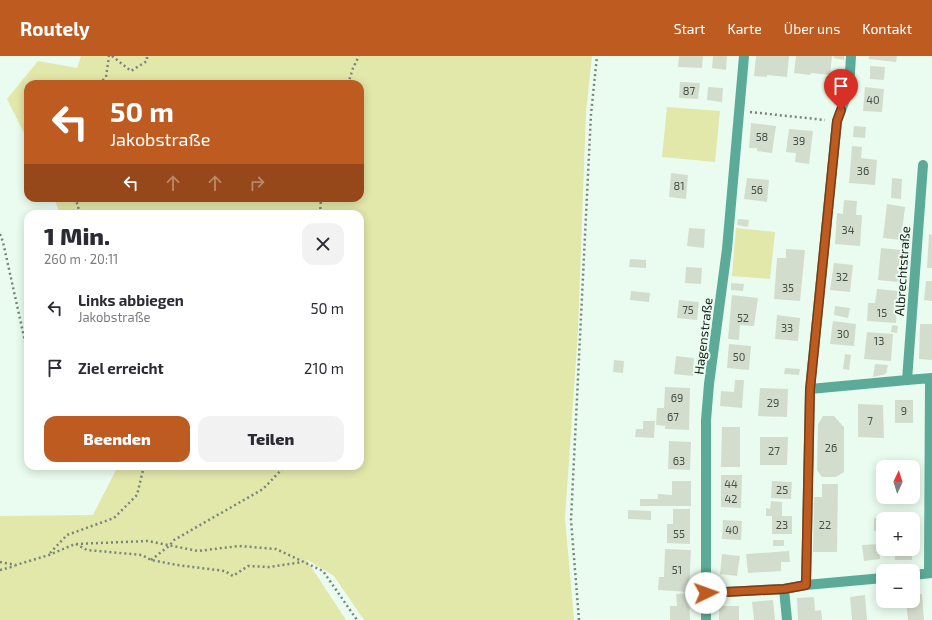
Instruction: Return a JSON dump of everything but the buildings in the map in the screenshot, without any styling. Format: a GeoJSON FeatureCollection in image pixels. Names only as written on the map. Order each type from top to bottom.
{"type":"FeatureCollection","features":[{"type":"Feature","properties":{"kind":"street","name":"Hagenstraße"},"geometry":{"type":"LineString","coordinates":[[706,620],[706,420],[709,384],[727,249],[744,56]]}},
{"type":"Feature","properties":{"kind":"street"},"geometry":{"type":"LineString","coordinates":[[806,585],[810,390],[837,121],[849,89],[851,56]]}},
{"type":"Feature","properties":{"kind":"street","name":"Albrechtstraße"},"geometry":{"type":"LineString","coordinates":[[907,380],[923,165]]}},
{"type":"Feature","properties":{"kind":"street"},"geometry":{"type":"LineString","coordinates":[[810,390],[931,379],[930,573],[920,574]]}},
{"type":"Feature","properties":{"kind":"street"},"geometry":{"type":"LineString","coordinates":[[706,593],[784,589],[806,585],[876,579]]}},
{"type":"Feature","properties":{"kind":"street"},"geometry":{"type":"LineString","coordinates":[[784,589],[787,620]]}},
{"type":"Feature","properties":{"kind":"path"},"geometry":{"type":"LineString","coordinates":[[103,80],[106,77],[109,56]]}},
{"type":"Feature","properties":{"kind":"path"},"geometry":{"type":"LineString","coordinates":[[112,56],[131,71],[147,61],[147,56]]}},
{"type":"Feature","properties":{"kind":"path"},"geometry":{"type":"LineString","coordinates":[[349,80],[359,56]]}},
{"type":"Feature","properties":{"kind":"path"},"geometry":{"type":"LineString","coordinates":[[579,620],[571,520],[592,114],[597,56]]}},
{"type":"Feature","properties":{"kind":"path"},"geometry":{"type":"LineString","coordinates":[[739,111],[837,121]]}},
{"type":"Feature","properties":{"kind":"path"},"geometry":{"type":"LineString","coordinates":[[0,234],[24,337]]}},
{"type":"Feature","properties":{"kind":"path"},"geometry":{"type":"LineString","coordinates":[[49,555],[66,535],[114,518],[137,495],[143,470]]}},
{"type":"Feature","properties":{"kind":"path"},"geometry":{"type":"LineString","coordinates":[[151,560],[169,546],[174,540],[263,489],[281,470]]}},
{"type":"Feature","properties":{"kind":"path"},"geometry":{"type":"LineString","coordinates":[[0,570],[49,555],[75,544],[148,541],[198,551],[239,546],[276,549],[323,571],[357,620]]}},
{"type":"Feature","properties":{"kind":"path"},"geometry":{"type":"LineString","coordinates":[[75,544],[87,550],[142,555],[151,560],[225,571],[233,576],[248,566],[269,567],[302,561]]}},
{"type":"Feature","properties":{"kind":"path"},"geometry":{"type":"LineString","coordinates":[[0,562],[16,565]]}},
{"type":"Feature","properties":{"kind":"green space"},"geometry":{"type":"Polygon","coordinates":[[[81,56],[592,56],[586,112],[578,331],[565,518],[574,620],[364,620],[334,576],[306,559],[346,620],[0,620],[0,516],[93,515],[116,470],[364,470],[364,210],[58,210],[56,202],[364,202],[364,80],[24,80],[24,133],[7,99],[38,61],[77,68],[81,56]]]}},
{"type":"Feature","properties":{"kind":"green space"},"geometry":{"type":"Polygon","coordinates":[[[667,107],[720,111],[715,162],[662,157],[667,107]]]}},
{"type":"Feature","properties":{"kind":"green space"},"geometry":{"type":"Polygon","coordinates":[[[736,228],[775,232],[770,279],[732,276],[736,228]]]}},
{"type":"Feature","properties":{"kind":"route"},"geometry":{"type":"LineString","coordinates":[[706,593],[784,589],[806,585],[810,390],[837,121],[841,110]]}}]}
